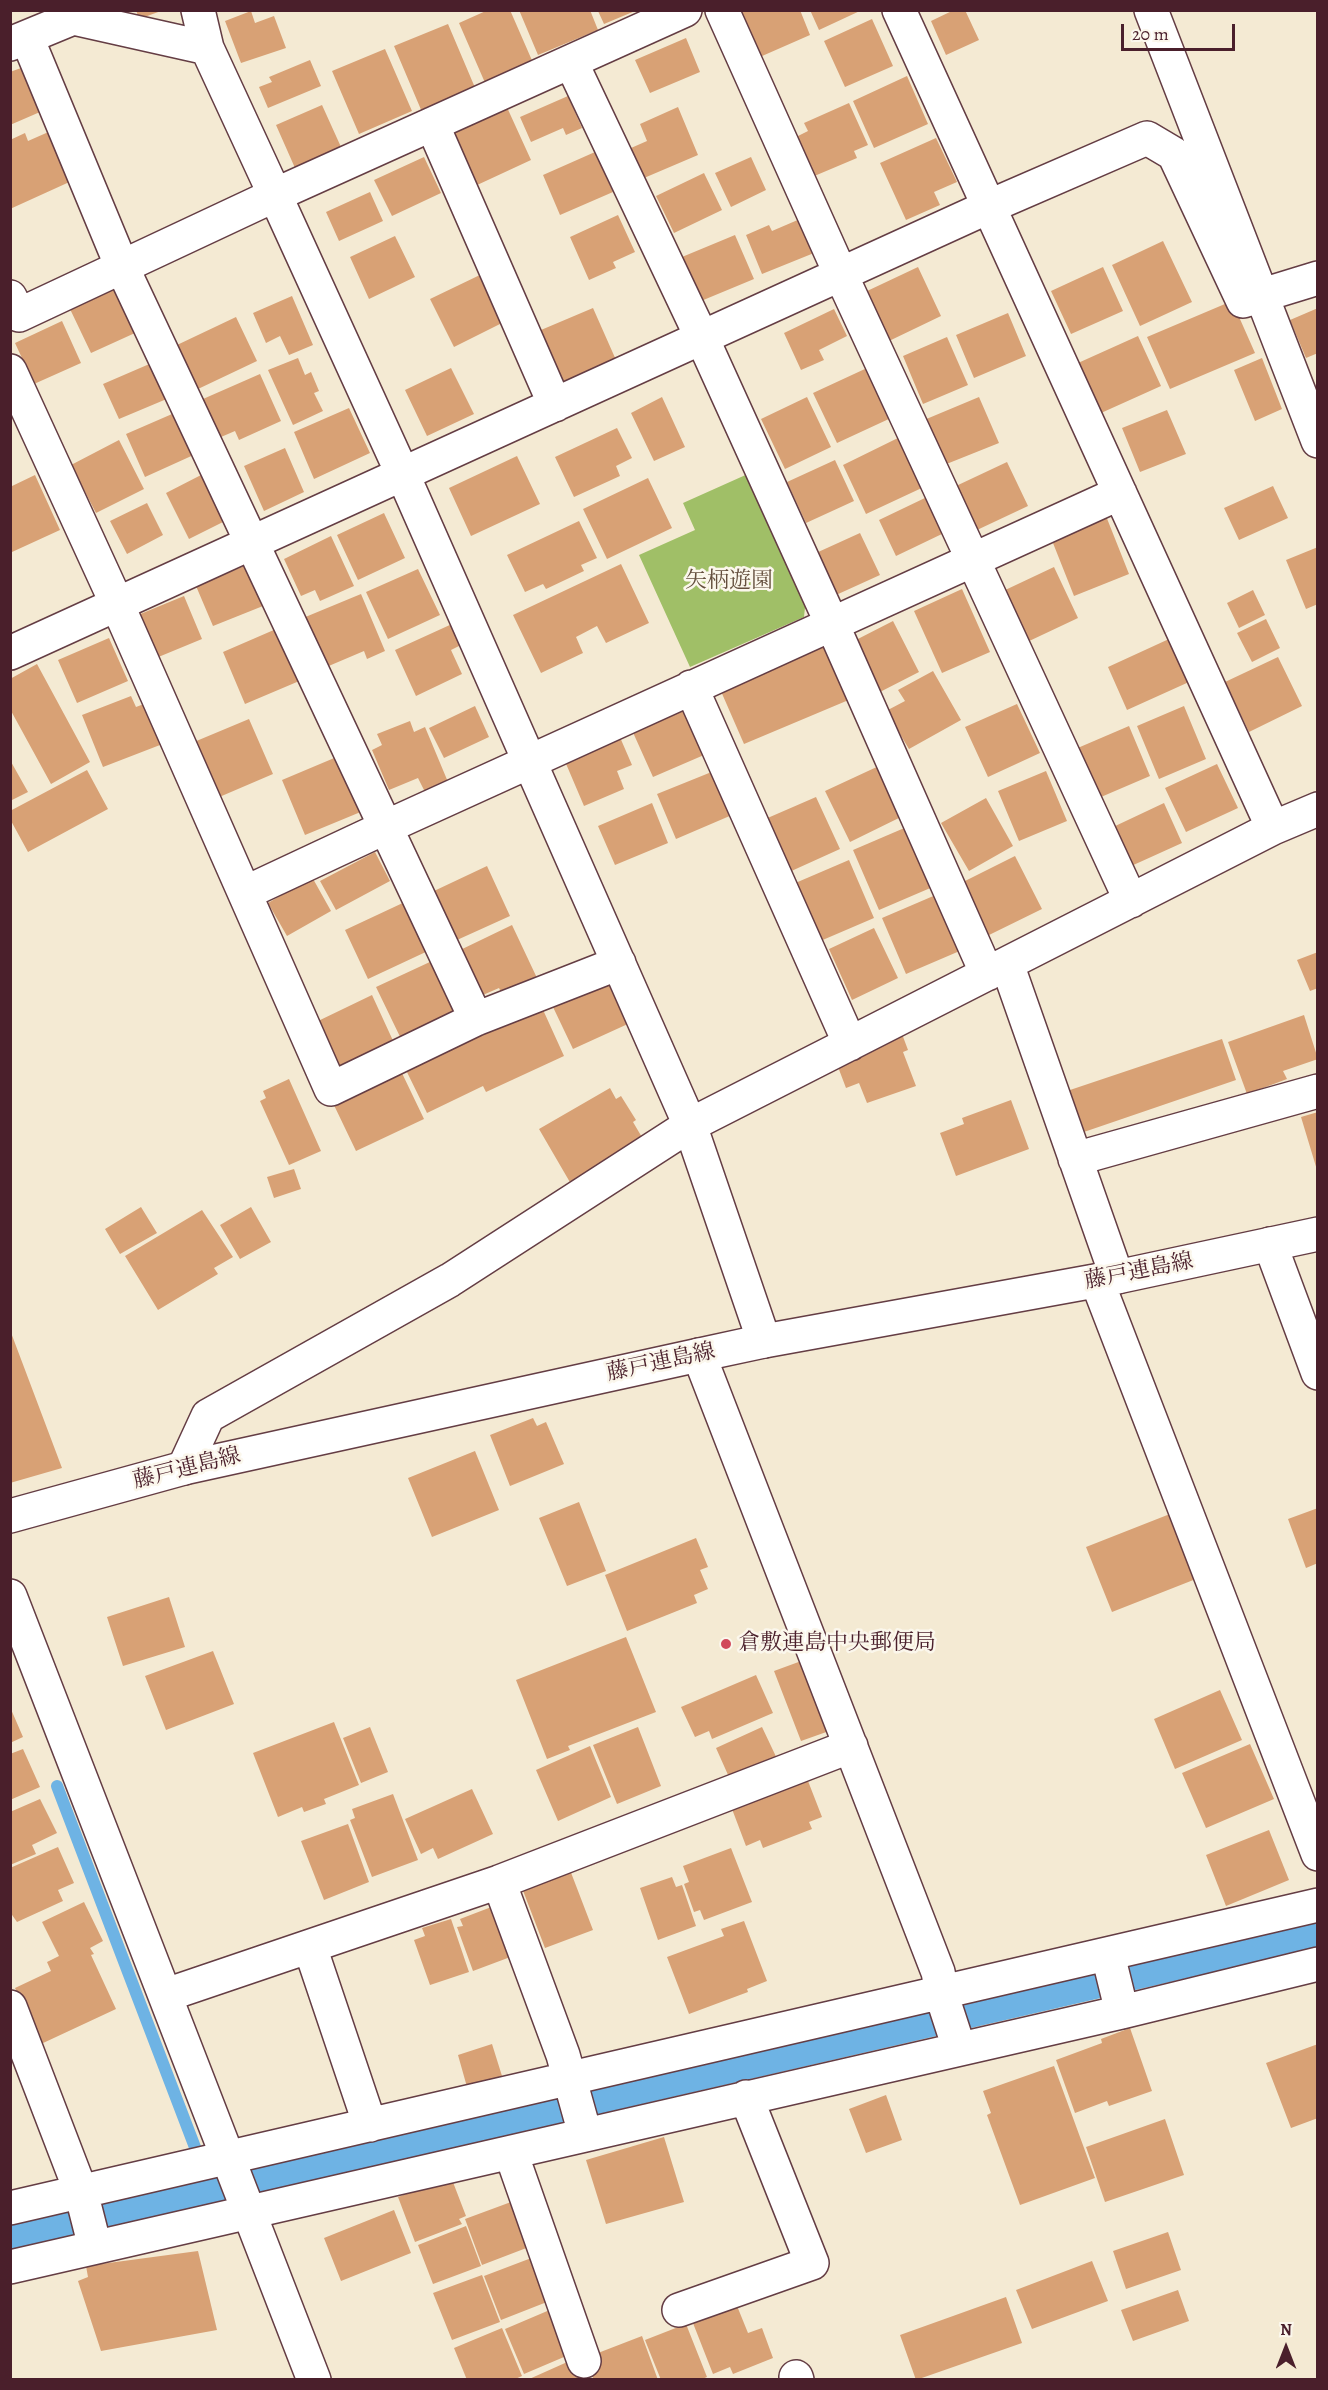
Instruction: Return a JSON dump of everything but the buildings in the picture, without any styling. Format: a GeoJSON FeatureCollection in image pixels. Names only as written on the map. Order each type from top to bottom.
{"type":"FeatureCollection","features":[{"type":"Feature","properties":{"kind":"street"},"geometry":{"type":"LineString","coordinates":[[198,10],[207,48],[403,475],[690,1125],[764,1341]]}},
{"type":"Feature","properties":{"kind":"street"},"geometry":{"type":"LineString","coordinates":[[13,310],[122,267],[275,195],[685,10]]}},
{"type":"Feature","properties":{"kind":"street"},"geometry":{"type":"LineString","coordinates":[[722,10],[840,275],[1131,901]]}},
{"type":"Feature","properties":{"kind":"street"},"geometry":{"type":"LineString","coordinates":[[899,10],[1273,828]]}},
{"type":"Feature","properties":{"kind":"street"},"geometry":{"type":"LineString","coordinates":[[1150,10],[1317,441]]}},
{"type":"Feature","properties":{"kind":"street"},"geometry":{"type":"LineString","coordinates":[[207,48],[73,18],[19,41],[122,267],[476,1019]]}},
{"type":"Feature","properties":{"kind":"street"},"geometry":{"type":"LineString","coordinates":[[571,62],[702,338],[832,624],[997,969],[1075,1159],[1107,1279],[1317,1854]]}},
{"type":"Feature","properties":{"kind":"street"},"geometry":{"type":"LineString","coordinates":[[432,124],[555,405]]}},
{"type":"Feature","properties":{"kind":"street"},"geometry":{"type":"LineString","coordinates":[[10,652],[988,207],[1147,138],[1174,154],[1243,301],[1317,278]]}},
{"type":"Feature","properties":{"kind":"street"},"geometry":{"type":"LineString","coordinates":[[10,371],[117,604],[331,1089],[476,1019],[619,963]]}},
{"type":"Feature","properties":{"kind":"street"},"geometry":{"type":"LineString","coordinates":[[244,893],[386,826],[1119,493]]}},
{"type":"Feature","properties":{"kind":"street"},"geometry":{"type":"LineString","coordinates":[[691,687],[850,1044]]}},
{"type":"Feature","properties":{"kind":"street"},"geometry":{"type":"LineString","coordinates":[[184,1468],[208,1416],[450,1280],[690,1125],[1273,828],[1317,808]]}},
{"type":"Feature","properties":{"kind":"street"},"geometry":{"type":"LineString","coordinates":[[1075,1159],[1317,1091]]}},
{"type":"Feature","properties":{"kind":"street","name":"藤戸連島線"},"geometry":{"type":"LineString","coordinates":[[10,1516],[184,1468],[699,1355],[764,1341],[1107,1279],[1317,1234]]}},
{"type":"Feature","properties":{"kind":"street"},"geometry":{"type":"LineString","coordinates":[[1270,1244],[1317,1374]]}},
{"type":"Feature","properties":{"kind":"street"},"geometry":{"type":"LineString","coordinates":[[699,1355],[938,1971],[943,1997],[957,2041]]}},
{"type":"Feature","properties":{"kind":"street"},"geometry":{"type":"LineString","coordinates":[[10,1596],[166,1995],[217,2163],[248,2206],[314,2379]]}},
{"type":"Feature","properties":{"kind":"street"},"geometry":{"type":"LineString","coordinates":[[166,1995],[499,1882],[851,1746]]}},
{"type":"Feature","properties":{"kind":"street"},"geometry":{"type":"LineString","coordinates":[[499,1882],[563,2055],[583,2128]]}},
{"type":"Feature","properties":{"kind":"street"},"geometry":{"type":"LineString","coordinates":[[10,2208],[82,2195],[370,2125],[570,2083],[943,1997],[1317,1905]]}},
{"type":"Feature","properties":{"kind":"street"},"geometry":{"type":"LineString","coordinates":[[310,1947],[370,2125]]}},
{"type":"Feature","properties":{"kind":"street"},"geometry":{"type":"LineString","coordinates":[[1108,1958],[1121,2005]]}},
{"type":"Feature","properties":{"kind":"street"},"geometry":{"type":"LineString","coordinates":[[10,2267],[93,2240],[511,2153],[583,2128],[746,2097],[957,2041],[1317,1964]]}},
{"type":"Feature","properties":{"kind":"street"},"geometry":{"type":"LineString","coordinates":[[10,2007],[82,2195],[93,2240]]}},
{"type":"Feature","properties":{"kind":"street"},"geometry":{"type":"LineString","coordinates":[[679,2310],[812,2264],[746,2097]]}},
{"type":"Feature","properties":{"kind":"street"},"geometry":{"type":"LineString","coordinates":[[511,2153],[584,2361]]}},
{"type":"Feature","properties":{"kind":"green space","name":"矢柄遊園"},"geometry":{"type":"Polygon","coordinates":[[[750,473],[806,598],[804,617],[690,667],[639,555],[695,530],[683,503],[750,473]]]}},
{"type":"Feature","properties":{"kind":"water"},"geometry":{"type":"Polygon","coordinates":[[[1317,1916],[1317,1948],[11,2250],[10,2220],[1317,1916]]]}},
{"type":"Feature","properties":{"kind":"waterway"},"geometry":{"type":"LineString","coordinates":[[57,1786],[201,2163]]}},
{"type":"Feature","properties":{"kind":"place","name":"倉敷連島中央郵便局"},"geometry":{"type":"Point","coordinates":[726,1644]}}]}
